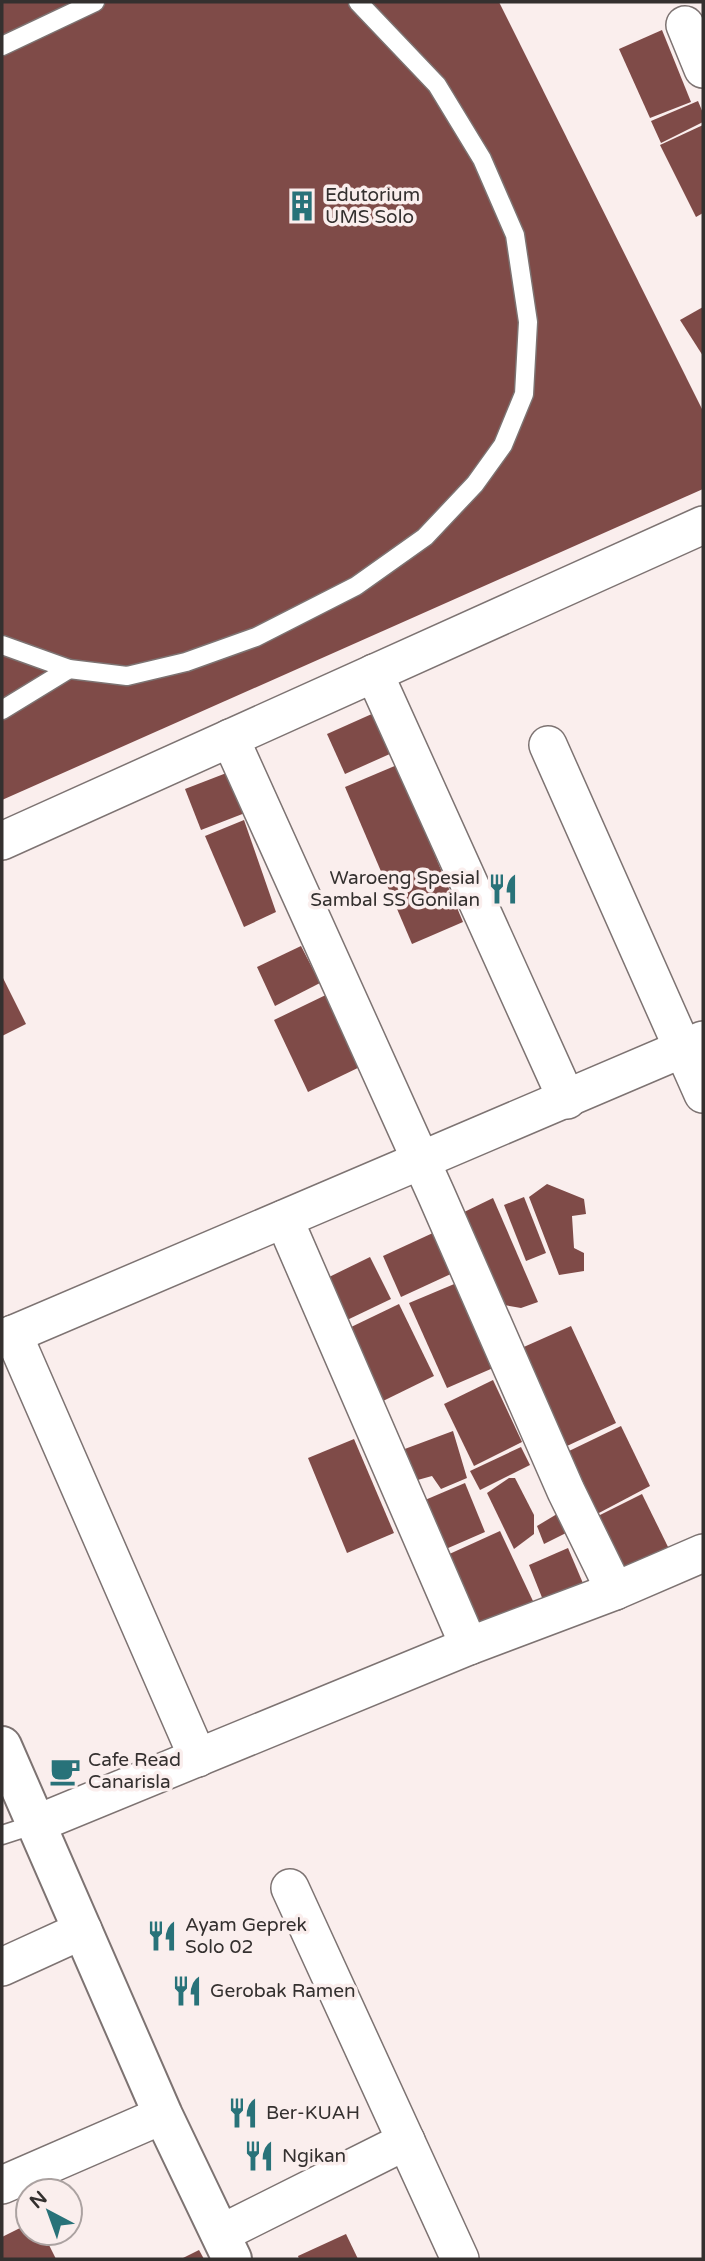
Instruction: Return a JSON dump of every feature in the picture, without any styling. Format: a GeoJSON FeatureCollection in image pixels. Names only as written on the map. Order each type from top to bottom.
{"type":"FeatureCollection","features":[{"type":"Feature","properties":{"kind":"main road"},"geometry":{"type":"LineString","coordinates":[[2,1746],[19,1829],[83,1930],[163,2115],[226,2247]]}},
{"type":"Feature","properties":{"kind":"street"},"geometry":{"type":"LineString","coordinates":[[685,25],[703,69]]}},
{"type":"Feature","properties":{"kind":"street"},"geometry":{"type":"LineString","coordinates":[[2,841],[703,525]]}},
{"type":"Feature","properties":{"kind":"street"},"geometry":{"type":"LineString","coordinates":[[374,673],[566,1100]]}},
{"type":"Feature","properties":{"kind":"street"},"geometry":{"type":"LineString","coordinates":[[230,738],[566,1491],[615,1591]]}},
{"type":"Feature","properties":{"kind":"street"},"geometry":{"type":"LineString","coordinates":[[548,746],[693,1045],[703,1094]]}},
{"type":"Feature","properties":{"kind":"street"},"geometry":{"type":"LineString","coordinates":[[198,1758],[8,1337],[693,1045]]}},
{"type":"Feature","properties":{"kind":"street"},"geometry":{"type":"LineString","coordinates":[[284,1219],[469,1647]]}},
{"type":"Feature","properties":{"kind":"street"},"geometry":{"type":"LineString","coordinates":[[19,1829],[469,1647],[615,1591],[703,1553]]}},
{"type":"Feature","properties":{"kind":"street"},"geometry":{"type":"LineString","coordinates":[[290,1888],[460,2259]]}},
{"type":"Feature","properties":{"kind":"street"},"geometry":{"type":"LineString","coordinates":[[2,1967],[83,1930]]}},
{"type":"Feature","properties":{"kind":"street"},"geometry":{"type":"LineString","coordinates":[[2,2185],[163,2115]]}},
{"type":"Feature","properties":{"kind":"street"},"geometry":{"type":"LineString","coordinates":[[226,2247],[406,2141]]}},
{"type":"Feature","properties":{"kind":"lane"},"geometry":{"type":"LineString","coordinates":[[2,46],[95,2]]}},
{"type":"Feature","properties":{"kind":"lane"},"geometry":{"type":"LineString","coordinates":[[2,645],[69,669],[127,676],[186,662],[256,637],[356,586],[425,537],[475,484],[503,445],[524,394],[527,346],[528,321],[515,234],[482,159],[437,85],[358,2]]}},
{"type":"Feature","properties":{"kind":"lane"},"geometry":{"type":"LineString","coordinates":[[2,710],[69,669]]}},
{"type":"Feature","properties":{"kind":"building","name":"Edutorium UMS Solo"},"geometry":{"type":"Polygon","coordinates":[[[2,2],[499,2],[703,411],[703,489],[2,800],[2,2]]]}},
{"type":"Feature","properties":{"kind":"building"},"geometry":{"type":"Polygon","coordinates":[[[662,30],[691,102],[650,118],[619,49],[662,30]]]}},
{"type":"Feature","properties":{"kind":"building"},"geometry":{"type":"Polygon","coordinates":[[[698,101],[703,122],[661,143],[651,121],[698,101]]]}},
{"type":"Feature","properties":{"kind":"building"},"geometry":{"type":"Polygon","coordinates":[[[703,125],[703,213],[696,217],[660,145],[703,125]]]}},
{"type":"Feature","properties":{"kind":"building"},"geometry":{"type":"Polygon","coordinates":[[[703,307],[703,356],[680,320],[703,307]]]}},
{"type":"Feature","properties":{"kind":"building"},"geometry":{"type":"Polygon","coordinates":[[[383,709],[401,749],[345,774],[327,734],[383,709]]]}},
{"type":"Feature","properties":{"kind":"building"},"geometry":{"type":"Polygon","coordinates":[[[397,765],[463,922],[412,944],[345,787],[397,765]]]}},
{"type":"Feature","properties":{"kind":"building"},"geometry":{"type":"Polygon","coordinates":[[[229,772],[245,813],[201,830],[185,789],[229,772]]]}},
{"type":"Feature","properties":{"kind":"building"},"geometry":{"type":"Polygon","coordinates":[[[244,820],[276,912],[244,927],[205,836],[244,820]]]}},
{"type":"Feature","properties":{"kind":"building"},"geometry":{"type":"Polygon","coordinates":[[[301,946],[320,983],[275,1006],[257,967],[301,946]]]}},
{"type":"Feature","properties":{"kind":"building"},"geometry":{"type":"Polygon","coordinates":[[[2,976],[26,1024],[2,1036],[2,976]]]}},
{"type":"Feature","properties":{"kind":"building"},"geometry":{"type":"Polygon","coordinates":[[[332,992],[366,1064],[308,1092],[274,1020],[332,992]]]}},
{"type":"Feature","properties":{"kind":"building"},"geometry":{"type":"Polygon","coordinates":[[[547,1184],[584,1199],[586,1214],[572,1216],[574,1248],[584,1253],[584,1271],[559,1275],[529,1197],[547,1184]]]}},
{"type":"Feature","properties":{"kind":"building"},"geometry":{"type":"Polygon","coordinates":[[[524,1197],[546,1253],[526,1261],[504,1205],[524,1197]]]}},
{"type":"Feature","properties":{"kind":"building"},"geometry":{"type":"Polygon","coordinates":[[[493,1198],[538,1302],[521,1308],[504,1305],[460,1214],[493,1198]]]}},
{"type":"Feature","properties":{"kind":"building"},"geometry":{"type":"Polygon","coordinates":[[[435,1232],[453,1273],[401,1297],[383,1256],[435,1232]]]}},
{"type":"Feature","properties":{"kind":"building"},"geometry":{"type":"Polygon","coordinates":[[[370,1257],[391,1299],[345,1321],[325,1279],[370,1257]]]}},
{"type":"Feature","properties":{"kind":"building"},"geometry":{"type":"Polygon","coordinates":[[[459,1282],[500,1365],[447,1388],[409,1303],[459,1282]]]}},
{"type":"Feature","properties":{"kind":"building"},"geometry":{"type":"Polygon","coordinates":[[[399,1304],[434,1376],[381,1402],[347,1329],[399,1304]]]}},
{"type":"Feature","properties":{"kind":"building"},"geometry":{"type":"Polygon","coordinates":[[[571,1326],[616,1423],[567,1446],[517,1350],[571,1326]]]}},
{"type":"Feature","properties":{"kind":"building"},"geometry":{"type":"Polygon","coordinates":[[[493,1380],[522,1442],[474,1466],[444,1404],[493,1380]]]}},
{"type":"Feature","properties":{"kind":"building"},"geometry":{"type":"Polygon","coordinates":[[[621,1426],[650,1486],[597,1514],[569,1451],[621,1426]]]}},
{"type":"Feature","properties":{"kind":"building"},"geometry":{"type":"Polygon","coordinates":[[[453,1431],[467,1478],[441,1489],[432,1476],[414,1481],[402,1450],[453,1431]]]}},
{"type":"Feature","properties":{"kind":"building"},"geometry":{"type":"Polygon","coordinates":[[[354,1439],[394,1533],[347,1553],[308,1458],[354,1439]]]}},
{"type":"Feature","properties":{"kind":"building"},"geometry":{"type":"Polygon","coordinates":[[[521,1447],[530,1465],[480,1490],[470,1471],[521,1447]]]}},
{"type":"Feature","properties":{"kind":"building"},"geometry":{"type":"Polygon","coordinates":[[[509,1478],[515,1478],[534,1515],[534,1534],[514,1549],[487,1493],[509,1478]]]}},
{"type":"Feature","properties":{"kind":"building"},"geometry":{"type":"Polygon","coordinates":[[[465,1483],[485,1532],[439,1552],[418,1503],[465,1483]]]}},
{"type":"Feature","properties":{"kind":"building"},"geometry":{"type":"Polygon","coordinates":[[[642,1494],[672,1555],[624,1579],[594,1518],[642,1494]]]}},
{"type":"Feature","properties":{"kind":"building"},"geometry":{"type":"Polygon","coordinates":[[[562,1511],[572,1530],[544,1544],[537,1526],[562,1511]]]}},
{"type":"Feature","properties":{"kind":"building"},"geometry":{"type":"Polygon","coordinates":[[[500,1531],[533,1601],[477,1627],[445,1556],[500,1531]]]}},
{"type":"Feature","properties":{"kind":"building"},"geometry":{"type":"Polygon","coordinates":[[[568,1548],[585,1588],[545,1605],[529,1565],[568,1548]]]}},
{"type":"Feature","properties":{"kind":"building"},"geometry":{"type":"Polygon","coordinates":[[[14,2231],[14,2247],[50,2247],[56,2259],[2,2259],[2,2237],[14,2231]]]}},
{"type":"Feature","properties":{"kind":"building"},"geometry":{"type":"Polygon","coordinates":[[[346,2234],[358,2259],[299,2259],[298,2256],[346,2234]]]}},
{"type":"Feature","properties":{"kind":"building"},"geometry":{"type":"Polygon","coordinates":[[[199,2250],[204,2259],[181,2259],[199,2250]]]}},
{"type":"Feature","properties":{"kind":"place","name":"Edutorium UMS Solo"},"geometry":{"type":"Point","coordinates":[302,206]}},
{"type":"Feature","properties":{"kind":"place","name":"Waroeng Spesial Sambal SS Gonilan"},"geometry":{"type":"Point","coordinates":[503,889]}},
{"type":"Feature","properties":{"kind":"place","name":"Cafe Read Canarisla"},"geometry":{"type":"Point","coordinates":[65,1771]}},
{"type":"Feature","properties":{"kind":"place","name":"Ayam Geprek Solo 02"},"geometry":{"type":"Point","coordinates":[162,1936]}},
{"type":"Feature","properties":{"kind":"place","name":"Gerobak Ramen"},"geometry":{"type":"Point","coordinates":[187,1991]}},
{"type":"Feature","properties":{"kind":"place","name":"Ber-KUAH"},"geometry":{"type":"Point","coordinates":[243,2113]}},
{"type":"Feature","properties":{"kind":"place","name":"Ngikan"},"geometry":{"type":"Point","coordinates":[259,2156]}}]}
